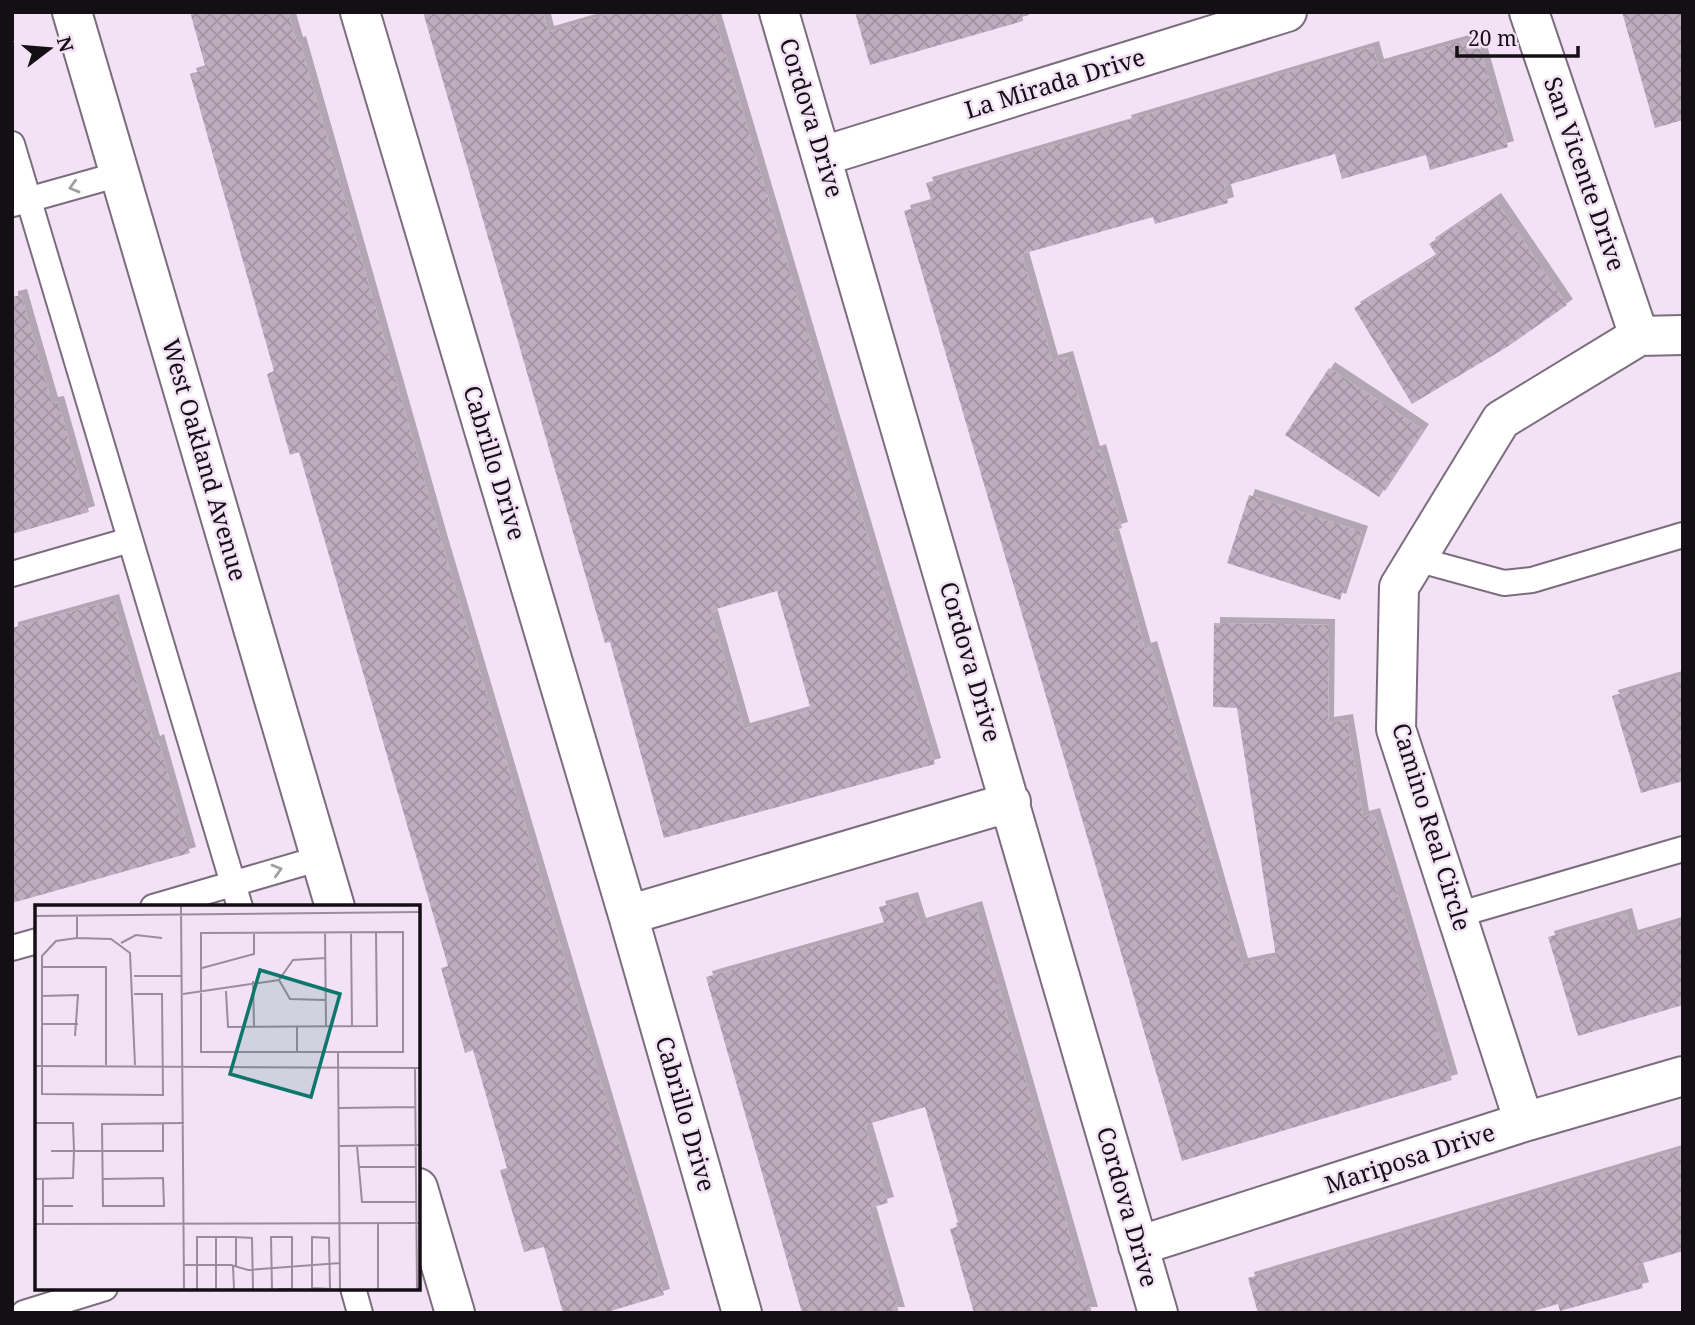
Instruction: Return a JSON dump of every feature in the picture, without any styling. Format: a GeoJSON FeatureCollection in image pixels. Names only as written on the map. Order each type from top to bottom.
{"type":"FeatureCollection","features":[{"type":"Feature","properties":{"kind":"street","name":"West Oakland Avenue"},"geometry":{"type":"LineString","coordinates":[[72,12],[334,905]]}},
{"type":"Feature","properties":{"kind":"street","name":"Cabrillo Drive"},"geometry":{"type":"LineString","coordinates":[[360,12],[628,915],[742,1313]]}},
{"type":"Feature","properties":{"kind":"street","name":"Cordova Drive"},"geometry":{"type":"LineString","coordinates":[[779,12],[1158,1313]]}},
{"type":"Feature","properties":{"kind":"street","name":"La Mirada Drive"},"geometry":{"type":"LineString","coordinates":[[823,156],[1287,12]]}},
{"type":"Feature","properties":{"kind":"street","name":"San Vicente Drive"},"geometry":{"type":"LineString","coordinates":[[1528,12],[1639,336]]}},
{"type":"Feature","properties":{"kind":"street"},"geometry":{"type":"LineString","coordinates":[[1639,336],[1683,335]]}},
{"type":"Feature","properties":{"kind":"street","name":"Camino Real Circle"},"geometry":{"type":"LineString","coordinates":[[1524,1122],[1396,729],[1399,587],[1501,420],[1639,336]]}},
{"type":"Feature","properties":{"kind":"street"},"geometry":{"type":"LineString","coordinates":[[628,915],[1011,802]]}},
{"type":"Feature","properties":{"kind":"street","name":"Mariposa Drive"},"geometry":{"type":"LineString","coordinates":[[1138,1246],[1524,1122],[1683,1076]]}},
{"type":"Feature","properties":{"kind":"street"},"geometry":{"type":"LineString","coordinates":[[420,1195],[455,1313]]}},
{"type":"Feature","properties":{"kind":"lane"},"geometry":{"type":"LineString","coordinates":[[12,144],[20,202],[130,540],[236,895]]}},
{"type":"Feature","properties":{"kind":"lane"},"geometry":{"type":"LineString","coordinates":[[20,202],[120,174]]}},
{"type":"Feature","properties":{"kind":"lane"},"geometry":{"type":"LineString","coordinates":[[1416,559],[1504,583],[1532,580],[1683,535]]}},
{"type":"Feature","properties":{"kind":"lane"},"geometry":{"type":"LineString","coordinates":[[12,574],[130,540]]}},
{"type":"Feature","properties":{"kind":"lane"},"geometry":{"type":"LineString","coordinates":[[1457,915],[1683,849]]}},
{"type":"Feature","properties":{"kind":"lane"},"geometry":{"type":"LineString","coordinates":[[167,905],[236,895],[321,858]]}},
{"type":"Feature","properties":{"kind":"lane"},"geometry":{"type":"LineString","coordinates":[[12,948],[35,942]]}},
{"type":"Feature","properties":{"kind":"lane"},"geometry":{"type":"LineString","coordinates":[[24,1313],[99,1290]]}},
{"type":"Feature","properties":{"kind":"lane"},"geometry":{"type":"LineString","coordinates":[[354,1290],[360,1313]]}},
{"type":"Feature","properties":{"kind":"building"},"geometry":{"type":"Polygon","coordinates":[[[190,12],[288,12],[297,43],[300,42],[441,540],[664,1295],[604,1313],[563,1313],[544,1247],[524,1252],[500,1170],[507,1168],[473,1050],[465,1053],[441,968],[448,966],[299,452],[290,455],[267,374],[274,371],[190,74],[206,69],[190,12]]]}},
{"type":"Feature","properties":{"kind":"building"},"geometry":{"type":"Polygon","coordinates":[[[423,12],[543,12],[548,32],[617,12],[713,12],[935,764],[664,838],[610,642],[605,643],[423,12]],[[777,591],[716,609],[717,611],[711,613],[744,729],[811,710],[777,591]]]}},
{"type":"Feature","properties":{"kind":"building"},"geometry":{"type":"Polygon","coordinates":[[[855,12],[1022,12],[1023,21],[870,65],[855,12]]]}},
{"type":"Feature","properties":{"kind":"building"},"geometry":{"type":"Polygon","coordinates":[[[1622,12],[1683,12],[1683,120],[1655,128],[1622,12]]]}},
{"type":"Feature","properties":{"kind":"building"},"geometry":{"type":"Polygon","coordinates":[[[1477,37],[1508,147],[1430,170],[1426,155],[1342,179],[1335,154],[1224,186],[1228,203],[1155,224],[1153,217],[1022,254],[1052,361],[1067,357],[1094,452],[1100,450],[1122,528],[1112,531],[1145,649],[1151,647],[1242,964],[1276,957],[1237,708],[1213,707],[1214,623],[1329,625],[1328,723],[1347,720],[1363,817],[1374,814],[1452,1080],[1182,1161],[904,211],[932,203],[926,183],[1126,124],[1125,121],[1373,47],[1378,65],[1477,37]]]}},
{"type":"Feature","properties":{"kind":"building"},"geometry":{"type":"Polygon","coordinates":[[[1495,199],[1567,305],[1507,347],[1412,404],[1354,308],[1437,256],[1429,244],[1495,199]]]}},
{"type":"Feature","properties":{"kind":"building"},"geometry":{"type":"Polygon","coordinates":[[[21,295],[52,403],[58,402],[89,512],[12,534],[12,297],[21,295]]]}},
{"type":"Feature","properties":{"kind":"building"},"geometry":{"type":"Polygon","coordinates":[[[1329,368],[1423,430],[1379,497],[1285,435],[1329,368]]]}},
{"type":"Feature","properties":{"kind":"building"},"geometry":{"type":"Polygon","coordinates":[[[1249,495],[1362,532],[1340,600],[1227,563],[1249,495]]]}},
{"type":"Feature","properties":{"kind":"building"},"geometry":{"type":"Polygon","coordinates":[[[113,600],[154,742],[158,740],[190,853],[12,903],[12,628],[113,600]]]}},
{"type":"Feature","properties":{"kind":"building"},"geometry":{"type":"Polygon","coordinates":[[[1683,675],[1683,781],[1641,793],[1612,696],[1683,675]]]}},
{"type":"Feature","properties":{"kind":"building"},"geometry":{"type":"Polygon","coordinates":[[[912,898],[920,924],[976,907],[1092,1313],[974,1313],[950,1229],[959,1226],[925,1107],[865,1125],[888,1203],[869,1208],[899,1313],[802,1313],[706,977],[885,926],[879,907],[912,898]]]}},
{"type":"Feature","properties":{"kind":"building"},"geometry":{"type":"Polygon","coordinates":[[[1626,914],[1632,936],[1683,921],[1683,1005],[1578,1036],[1548,937],[1626,914]]]}},
{"type":"Feature","properties":{"kind":"building"},"geometry":{"type":"Polygon","coordinates":[[[1683,1149],[1683,1251],[1636,1265],[1643,1288],[1560,1311],[1558,1304],[1527,1313],[1258,1313],[1248,1278],[1683,1149]]]}}]}
